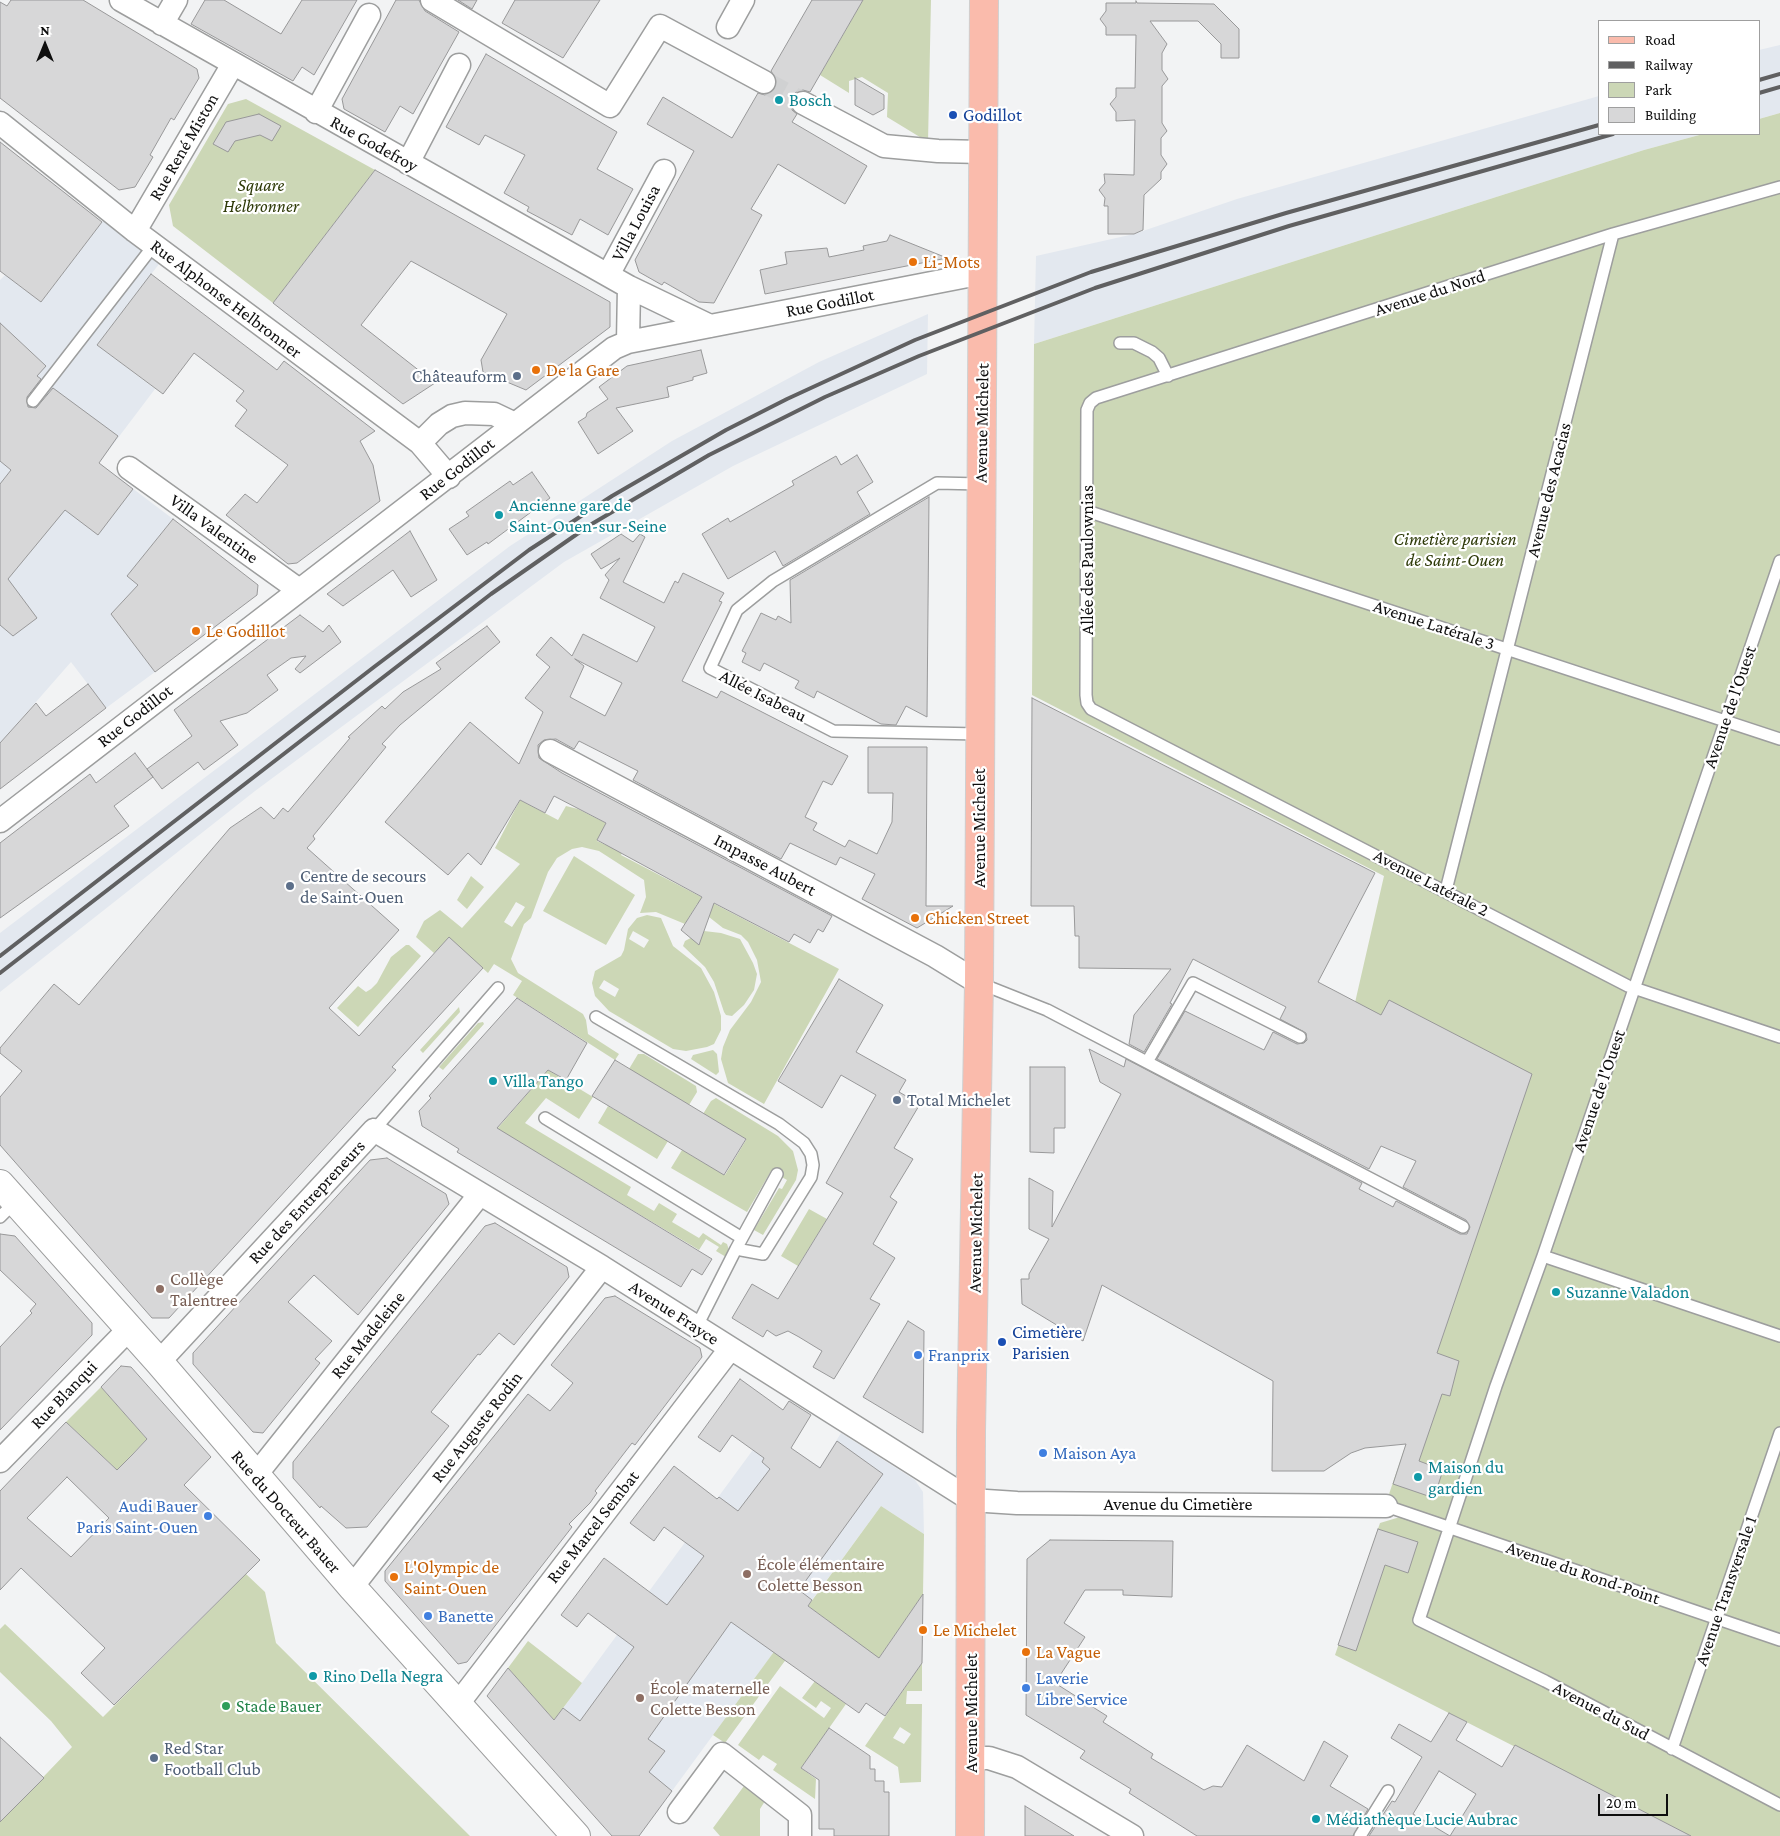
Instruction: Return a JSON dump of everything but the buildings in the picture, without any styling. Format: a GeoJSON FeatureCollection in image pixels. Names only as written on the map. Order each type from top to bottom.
{"type":"FeatureCollection","features":[{"type":"Feature","properties":{"kind":"main road","name":"Avenue Michelet"},"geometry":{"type":"LineString","coordinates":[[970,1836],[971,1500],[979,983],[984,0]]}},
{"type":"Feature","properties":{"kind":"main road","name":"Rue du Docteur Bauer"},"geometry":{"type":"LineString","coordinates":[[5,1201],[129,1328],[352,1587],[576,1836]]}},
{"type":"Feature","properties":{"kind":"street","name":"Rue Godefroy"},"geometry":{"type":"LineString","coordinates":[[121,0],[316,112],[629,287],[710,326]]}},
{"type":"Feature","properties":{"kind":"street"},"geometry":{"type":"LineString","coordinates":[[162,24],[176,0]]}},
{"type":"Feature","properties":{"kind":"street"},"geometry":{"type":"LineString","coordinates":[[432,0],[610,106],[660,26],[764,82]]}},
{"type":"Feature","properties":{"kind":"street"},"geometry":{"type":"LineString","coordinates":[[728,27],[743,0]]}},
{"type":"Feature","properties":{"kind":"street"},"geometry":{"type":"LineString","coordinates":[[316,112],[369,15]]}},
{"type":"Feature","properties":{"kind":"street","name":"Rue René Miston"},"geometry":{"type":"LineString","coordinates":[[135,231],[232,64]]}},
{"type":"Feature","properties":{"kind":"street"},"geometry":{"type":"LineString","coordinates":[[408,163],[459,65]]}},
{"type":"Feature","properties":{"kind":"street"},"geometry":{"type":"LineString","coordinates":[[803,103],[884,146],[938,151],[983,152]]}},
{"type":"Feature","properties":{"kind":"street","name":"Rue Alphonse Helbronner"},"geometry":{"type":"LineString","coordinates":[[0,123],[135,231],[420,443],[449,477]]}},
{"type":"Feature","properties":{"kind":"street","name":"Villa Louisa"},"geometry":{"type":"LineString","coordinates":[[608,275],[664,171]]}},
{"type":"Feature","properties":{"kind":"street","name":"Rue Godillot"},"geometry":{"type":"LineString","coordinates":[[0,821],[614,348],[628,342],[984,273]]}},
{"type":"Feature","properties":{"kind":"street"},"geometry":{"type":"LineString","coordinates":[[628,342],[629,287]]}},
{"type":"Feature","properties":{"kind":"street"},"geometry":{"type":"LineString","coordinates":[[420,443],[439,424],[452,416],[465,413],[494,414],[515,424]]}},
{"type":"Feature","properties":{"kind":"street","name":"Villa Valentine"},"geometry":{"type":"LineString","coordinates":[[129,468],[299,590]]}},
{"type":"Feature","properties":{"kind":"street","name":"Impasse Aubert"},"geometry":{"type":"LineString","coordinates":[[550,751],[935,956],[979,983]]}},
{"type":"Feature","properties":{"kind":"street","name":"Avenue Frayce"},"geometry":{"type":"LineString","coordinates":[[374,1130],[602,1267],[971,1500]]}},
{"type":"Feature","properties":{"kind":"street","name":"Rue des Entrepreneurs"},"geometry":{"type":"LineString","coordinates":[[159,1362],[374,1130]]}},
{"type":"Feature","properties":{"kind":"street","name":"Rue Madeleine"},"geometry":{"type":"LineString","coordinates":[[255,1476],[480,1194]]}},
{"type":"Feature","properties":{"kind":"street","name":"Rue Auguste Rodin"},"geometry":{"type":"LineString","coordinates":[[352,1587],[602,1267]]}},
{"type":"Feature","properties":{"kind":"street","name":"Rue Blanqui"},"geometry":{"type":"LineString","coordinates":[[0,1461],[129,1328]]}},
{"type":"Feature","properties":{"kind":"street","name":"Rue Marcel Sembat"},"geometry":{"type":"LineString","coordinates":[[457,1705],[730,1349]]}},
{"type":"Feature","properties":{"kind":"street","name":"Avenue du Cimetière"},"geometry":{"type":"LineString","coordinates":[[971,1500],[1017,1503],[1386,1506]]}},
{"type":"Feature","properties":{"kind":"street"},"geometry":{"type":"LineString","coordinates":[[679,1812],[722,1754],[800,1815],[800,1836]]}},
{"type":"Feature","properties":{"kind":"street"},"geometry":{"type":"LineString","coordinates":[[970,1758],[989,1758],[1017,1767],[1132,1836]]}},
{"type":"Feature","properties":{"kind":"lane","name":"Avenue du Nord"},"geometry":{"type":"LineString","coordinates":[[1087,410],[1090,403],[1103,395],[1612,234],[1780,187]]}},
{"type":"Feature","properties":{"kind":"lane","name":"Avenue des Acacias"},"geometry":{"type":"LineString","coordinates":[[1446,890],[1612,234]]}},
{"type":"Feature","properties":{"kind":"lane"},"geometry":{"type":"LineString","coordinates":[[33,401],[154,245]]}},
{"type":"Feature","properties":{"kind":"lane"},"geometry":{"type":"LineString","coordinates":[[1120,343],[1134,344],[1152,352],[1159,358],[1168,376]]}},
{"type":"Feature","properties":{"kind":"lane","name":"Allée des Paulownias"},"geometry":{"type":"LineString","coordinates":[[1087,410],[1086,695],[1087,703],[1092,709]]}},
{"type":"Feature","properties":{"kind":"lane","name":"Allée Isabeau"},"geometry":{"type":"LineString","coordinates":[[979,734],[833,731],[710,668],[738,610],[772,581],[937,483],[981,484]]}},
{"type":"Feature","properties":{"kind":"lane","name":"Avenue Latérale 3"},"geometry":{"type":"LineString","coordinates":[[1087,511],[1780,739]]}},
{"type":"Feature","properties":{"kind":"lane","name":"Avenue de l'Ouest"},"geometry":{"type":"LineString","coordinates":[[1419,1620],[1496,1386],[1543,1256],[1780,562]]}},
{"type":"Feature","properties":{"kind":"lane","name":"Avenue Latérale 2"},"geometry":{"type":"LineString","coordinates":[[1092,709],[1634,988],[1780,1037]]}},
{"type":"Feature","properties":{"kind":"lane"},"geometry":{"type":"LineString","coordinates":[[979,983],[1047,1010],[1463,1227]]}},
{"type":"Feature","properties":{"kind":"lane"},"geometry":{"type":"LineString","coordinates":[[1148,1062],[1193,983],[1300,1036]]}},
{"type":"Feature","properties":{"kind":"lane"},"geometry":{"type":"LineString","coordinates":[[374,1130],[498,988]]}},
{"type":"Feature","properties":{"kind":"lane"},"geometry":{"type":"LineString","coordinates":[[596,1017],[779,1124],[804,1143],[811,1154],[813,1165],[811,1177],[763,1254],[736,1248]]}},
{"type":"Feature","properties":{"kind":"lane"},"geometry":{"type":"LineString","coordinates":[[544,1118],[742,1238]]}},
{"type":"Feature","properties":{"kind":"lane"},"geometry":{"type":"LineString","coordinates":[[696,1328],[736,1248],[777,1174]]}},
{"type":"Feature","properties":{"kind":"lane"},"geometry":{"type":"LineString","coordinates":[[1543,1256],[1780,1336]]}},
{"type":"Feature","properties":{"kind":"lane","name":"Avenue Transversale 1"},"geometry":{"type":"LineString","coordinates":[[1672,1749],[1780,1433]]}},
{"type":"Feature","properties":{"kind":"lane","name":"Avenue du Rond-Point"},"geometry":{"type":"LineString","coordinates":[[1386,1506],[1780,1640]]}},
{"type":"Feature","properties":{"kind":"lane","name":"Avenue du Sud"},"geometry":{"type":"LineString","coordinates":[[1419,1620],[1545,1681],[1780,1805]]}},
{"type":"Feature","properties":{"kind":"lane"},"geometry":{"type":"LineString","coordinates":[[1360,1836],[1388,1791]]}},
{"type":"Feature","properties":{"kind":"shaded area"},"geometry":{"type":"Polygon","coordinates":[[[1780,45],[1780,113],[1760,119],[1760,50],[1780,45]]]}},
{"type":"Feature","properties":{"kind":"shaded area"},"geometry":{"type":"Polygon","coordinates":[[[1598,96],[1598,135],[1699,135],[1644,150],[1034,344],[1036,256],[1134,234],[1237,199],[1598,96]]]}},
{"type":"Feature","properties":{"kind":"shaded area"},"geometry":{"type":"Polygon","coordinates":[[[103,221],[159,264],[97,345],[155,389],[99,463],[173,519],[128,575],[138,585],[112,614],[155,672],[106,708],[71,662],[0,743],[0,280],[5,275],[41,302],[103,221]]]}},
{"type":"Feature","properties":{"kind":"shaded area"},"geometry":{"type":"Polygon","coordinates":[[[928,314],[927,374],[733,466],[564,562],[255,791],[0,992],[0,933],[510,546],[672,441],[819,362],[928,314]]]}},
{"type":"Feature","properties":{"kind":"shaded area"},"geometry":{"type":"Polygon","coordinates":[[[766,1432],[820,1467],[841,1433],[915,1480],[923,1492],[924,1534],[881,1506],[639,1836],[612,1836],[534,1748],[766,1432]]]}},
{"type":"Feature","properties":{"kind":"green space"},"geometry":{"type":"Polygon","coordinates":[[[863,0],[931,0],[928,142],[887,117],[888,93],[862,77],[849,81],[849,93],[820,75],[863,0]]]}},
{"type":"Feature","properties":{"kind":"green space","name":"Square Helbronner"},"geometry":{"type":"Polygon","coordinates":[[[246,99],[375,170],[273,303],[173,226],[169,205],[228,104],[246,99]]]}},
{"type":"Feature","properties":{"kind":"green space","name":"Cimetière parisien de Saint-Ouen"},"geometry":{"type":"Polygon","coordinates":[[[1780,113],[1780,1836],[1690,1836],[1335,1655],[1380,1523],[1400,1517],[1404,1506],[1387,1500],[1524,1095],[1354,1007],[1384,876],[1032,695],[1034,344],[1644,150],[1699,135],[1760,135],[1760,119],[1780,113]]]}},
{"type":"Feature","properties":{"kind":"green space"},"geometry":{"type":"Polygon","coordinates":[[[520,800],[558,820],[566,806],[578,809],[606,823],[597,841],[606,845],[614,830],[627,843],[621,855],[839,969],[764,1104],[728,1083],[721,1059],[723,1047],[730,1030],[751,1002],[761,982],[757,960],[748,942],[741,935],[723,928],[709,917],[712,907],[697,904],[685,924],[656,912],[640,913],[646,897],[644,880],[599,851],[582,847],[572,849],[557,858],[548,872],[531,918],[524,924],[511,959],[518,973],[583,1014],[588,1034],[619,1054],[615,1060],[513,995],[522,981],[494,964],[488,973],[449,938],[434,953],[416,937],[424,921],[440,910],[462,928],[520,864],[495,848],[520,800]],[[516,902],[504,922],[512,927],[525,907],[516,902]]]}},
{"type":"Feature","properties":{"kind":"green space"},"geometry":{"type":"Polygon","coordinates":[[[574,856],[635,895],[606,945],[543,911],[574,856]]]}},
{"type":"Feature","properties":{"kind":"green space"},"geometry":{"type":"Polygon","coordinates":[[[471,876],[484,887],[467,909],[457,900],[471,876]]]}},
{"type":"Feature","properties":{"kind":"green space"},"geometry":{"type":"Polygon","coordinates":[[[647,915],[661,918],[673,946],[701,968],[714,992],[721,1016],[721,1030],[714,1044],[686,1051],[673,1049],[609,1011],[595,996],[592,983],[595,971],[621,956],[628,929],[637,918],[647,915]],[[633,931],[629,939],[644,948],[649,940],[633,931]],[[604,980],[599,988],[615,997],[619,989],[604,980]]]}},
{"type":"Feature","properties":{"kind":"green space"},"geometry":{"type":"Polygon","coordinates":[[[704,931],[721,933],[740,939],[757,974],[754,990],[744,1005],[732,1016],[726,1015],[724,1012],[714,982],[705,967],[683,946],[685,941],[704,931]]]}},
{"type":"Feature","properties":{"kind":"green space"},"geometry":{"type":"Polygon","coordinates":[[[406,945],[409,945],[421,956],[358,1027],[337,1008],[358,986],[366,992],[371,989],[377,983],[391,957],[406,945]]]}},
{"type":"Feature","properties":{"kind":"green space"},"geometry":{"type":"Polygon","coordinates":[[[459,1007],[460,1012],[423,1053],[420,1050],[459,1007]]]}},
{"type":"Feature","properties":{"kind":"green space"},"geometry":{"type":"Polygon","coordinates":[[[483,1022],[484,1024],[443,1070],[439,1067],[478,1023],[483,1022]]]}},
{"type":"Feature","properties":{"kind":"green space"},"geometry":{"type":"Polygon","coordinates":[[[713,1050],[717,1054],[719,1072],[716,1075],[691,1059],[693,1055],[713,1050]]]}},
{"type":"Feature","properties":{"kind":"green space"},"geometry":{"type":"Polygon","coordinates":[[[638,1054],[644,1054],[696,1086],[697,1092],[689,1105],[629,1069],[638,1054]]]}},
{"type":"Feature","properties":{"kind":"green space"},"geometry":{"type":"Polygon","coordinates":[[[548,1070],[593,1097],[579,1119],[546,1098],[525,1123],[631,1187],[627,1195],[654,1211],[659,1203],[677,1214],[672,1222],[699,1238],[703,1233],[721,1245],[723,1242],[727,1244],[729,1250],[726,1257],[716,1251],[719,1247],[706,1239],[699,1250],[497,1129],[548,1070]]]}},
{"type":"Feature","properties":{"kind":"green space"},"geometry":{"type":"Polygon","coordinates":[[[716,1098],[778,1136],[793,1151],[798,1170],[796,1180],[763,1235],[754,1230],[779,1188],[782,1189],[787,1180],[771,1171],[747,1212],[671,1168],[682,1150],[725,1175],[746,1140],[703,1114],[711,1101],[716,1098]]]}},
{"type":"Feature","properties":{"kind":"green space"},"geometry":{"type":"Polygon","coordinates":[[[608,1106],[668,1141],[657,1159],[598,1123],[608,1106]]]}},
{"type":"Feature","properties":{"kind":"green space"},"geometry":{"type":"Polygon","coordinates":[[[809,1209],[827,1219],[798,1266],[781,1256],[809,1209]]]}},
{"type":"Feature","properties":{"kind":"green space"},"geometry":{"type":"Polygon","coordinates":[[[101,1387],[147,1439],[117,1470],[66,1422],[101,1387]]]}},
{"type":"Feature","properties":{"kind":"green space"},"geometry":{"type":"Polygon","coordinates":[[[881,1506],[924,1534],[923,1594],[870,1671],[858,1643],[808,1606],[881,1506]]]}},
{"type":"Feature","properties":{"kind":"green space","name":"Stade Bauer"},"geometry":{"type":"Polygon","coordinates":[[[246,1574],[265,1592],[276,1643],[470,1836],[0,1836],[0,1822],[72,1747],[51,1721],[0,1672],[0,1629],[5,1624],[103,1717],[246,1574]]]}},
{"type":"Feature","properties":{"kind":"green space"},"geometry":{"type":"Polygon","coordinates":[[[784,1638],[795,1647],[725,1743],[713,1735],[784,1638]]]}},
{"type":"Feature","properties":{"kind":"green space"},"geometry":{"type":"Polygon","coordinates":[[[528,1641],[582,1683],[554,1720],[508,1668],[528,1641]]]}},
{"type":"Feature","properties":{"kind":"green space"},"geometry":{"type":"Polygon","coordinates":[[[922,1663],[922,1691],[907,1691],[906,1704],[922,1704],[921,1782],[900,1783],[898,1767],[865,1746],[922,1663]],[[900,1727],[893,1738],[904,1744],[911,1734],[900,1727]]]}},
{"type":"Feature","properties":{"kind":"green space"},"geometry":{"type":"Polygon","coordinates":[[[815,1681],[846,1704],[801,1768],[816,1779],[815,1799],[773,1770],[777,1764],[763,1755],[759,1760],[738,1745],[780,1686],[824,1718],[831,1708],[821,1701],[816,1708],[802,1698],[815,1681]]]}},
{"type":"Feature","properties":{"kind":"green space"},"geometry":{"type":"Polygon","coordinates":[[[744,1786],[765,1801],[760,1809],[760,1836],[720,1836],[713,1828],[744,1786]]]}},
{"type":"Feature","properties":{"kind":"tunnel"},"geometry":{"type":"LineString","coordinates":[[764,82],[803,103]]}},
{"type":"Feature","properties":{"kind":"railway"},"geometry":{"type":"LineString","coordinates":[[1760,80],[1780,74]]}},
{"type":"Feature","properties":{"kind":"railway"},"geometry":{"type":"LineString","coordinates":[[1760,93],[1780,87]]}},
{"type":"Feature","properties":{"kind":"railway"},"geometry":{"type":"LineString","coordinates":[[0,956],[374,667],[529,550],[612,496],[726,430],[787,399],[915,340],[1091,272],[1286,213],[1598,125]]}},
{"type":"Feature","properties":{"kind":"railway"},"geometry":{"type":"LineString","coordinates":[[0,973],[491,594],[590,525],[709,455],[825,397],[919,356],[1095,288],[1289,226],[1609,135]]}},
{"type":"Feature","properties":{"kind":"place","name":"Bosch"},"geometry":{"type":"Point","coordinates":[779,100]}},
{"type":"Feature","properties":{"kind":"place","name":"Godillot"},"geometry":{"type":"Point","coordinates":[953,115]}},
{"type":"Feature","properties":{"kind":"place","name":"Li-Mots"},"geometry":{"type":"Point","coordinates":[913,262]}},
{"type":"Feature","properties":{"kind":"place","name":"De la Gare"},"geometry":{"type":"Point","coordinates":[536,370]}},
{"type":"Feature","properties":{"kind":"place","name":"Châteauform"},"geometry":{"type":"Point","coordinates":[517,376]}},
{"type":"Feature","properties":{"kind":"place","name":"Ancienne gare de Saint-Ouen-sur-Seine"},"geometry":{"type":"Point","coordinates":[499,515]}},
{"type":"Feature","properties":{"kind":"place","name":"Le Godillot"},"geometry":{"type":"Point","coordinates":[196,631]}},
{"type":"Feature","properties":{"kind":"place","name":"Centre de secours de Saint-Ouen"},"geometry":{"type":"Point","coordinates":[290,886]}},
{"type":"Feature","properties":{"kind":"place","name":"Chicken Street"},"geometry":{"type":"Point","coordinates":[915,918]}},
{"type":"Feature","properties":{"kind":"place","name":"Villa Tango"},"geometry":{"type":"Point","coordinates":[493,1081]}},
{"type":"Feature","properties":{"kind":"place","name":"Total Michelet"},"geometry":{"type":"Point","coordinates":[897,1100]}},
{"type":"Feature","properties":{"kind":"place","name":"Collège Talentree"},"geometry":{"type":"Point","coordinates":[160,1289]}},
{"type":"Feature","properties":{"kind":"place","name":"Suzanne Valadon"},"geometry":{"type":"Point","coordinates":[1556,1292]}},
{"type":"Feature","properties":{"kind":"place","name":"Cimetière Parisien"},"geometry":{"type":"Point","coordinates":[1002,1342]}},
{"type":"Feature","properties":{"kind":"place","name":"Franprix"},"geometry":{"type":"Point","coordinates":[918,1355]}},
{"type":"Feature","properties":{"kind":"place","name":"Maison Aya"},"geometry":{"type":"Point","coordinates":[1043,1453]}},
{"type":"Feature","properties":{"kind":"place","name":"Maison du gardien"},"geometry":{"type":"Point","coordinates":[1418,1477]}},
{"type":"Feature","properties":{"kind":"place","name":"Audi Bauer Paris Saint-Ouen"},"geometry":{"type":"Point","coordinates":[208,1516]}},
{"type":"Feature","properties":{"kind":"place","name":"École élémentaire Colette Besson"},"geometry":{"type":"Point","coordinates":[747,1574]}},
{"type":"Feature","properties":{"kind":"place","name":"L'Olympic de Saint-Ouen"},"geometry":{"type":"Point","coordinates":[394,1577]}},
{"type":"Feature","properties":{"kind":"place","name":"Banette"},"geometry":{"type":"Point","coordinates":[428,1616]}},
{"type":"Feature","properties":{"kind":"place","name":"Le Michelet"},"geometry":{"type":"Point","coordinates":[923,1630]}},
{"type":"Feature","properties":{"kind":"place","name":"La Vague"},"geometry":{"type":"Point","coordinates":[1026,1652]}},
{"type":"Feature","properties":{"kind":"place","name":"Rino Della Negra"},"geometry":{"type":"Point","coordinates":[313,1676]}},
{"type":"Feature","properties":{"kind":"place","name":"Laverie Libre Service"},"geometry":{"type":"Point","coordinates":[1026,1688]}},
{"type":"Feature","properties":{"kind":"place","name":"École maternelle Colette Besson"},"geometry":{"type":"Point","coordinates":[640,1698]}},
{"type":"Feature","properties":{"kind":"place","name":"Stade Bauer"},"geometry":{"type":"Point","coordinates":[226,1706]}},
{"type":"Feature","properties":{"kind":"place","name":"Red Star Football Club"},"geometry":{"type":"Point","coordinates":[154,1758]}},
{"type":"Feature","properties":{"kind":"place","name":"Médiathèque Lucie Aubrac"},"geometry":{"type":"Point","coordinates":[1316,1819]}}]}
